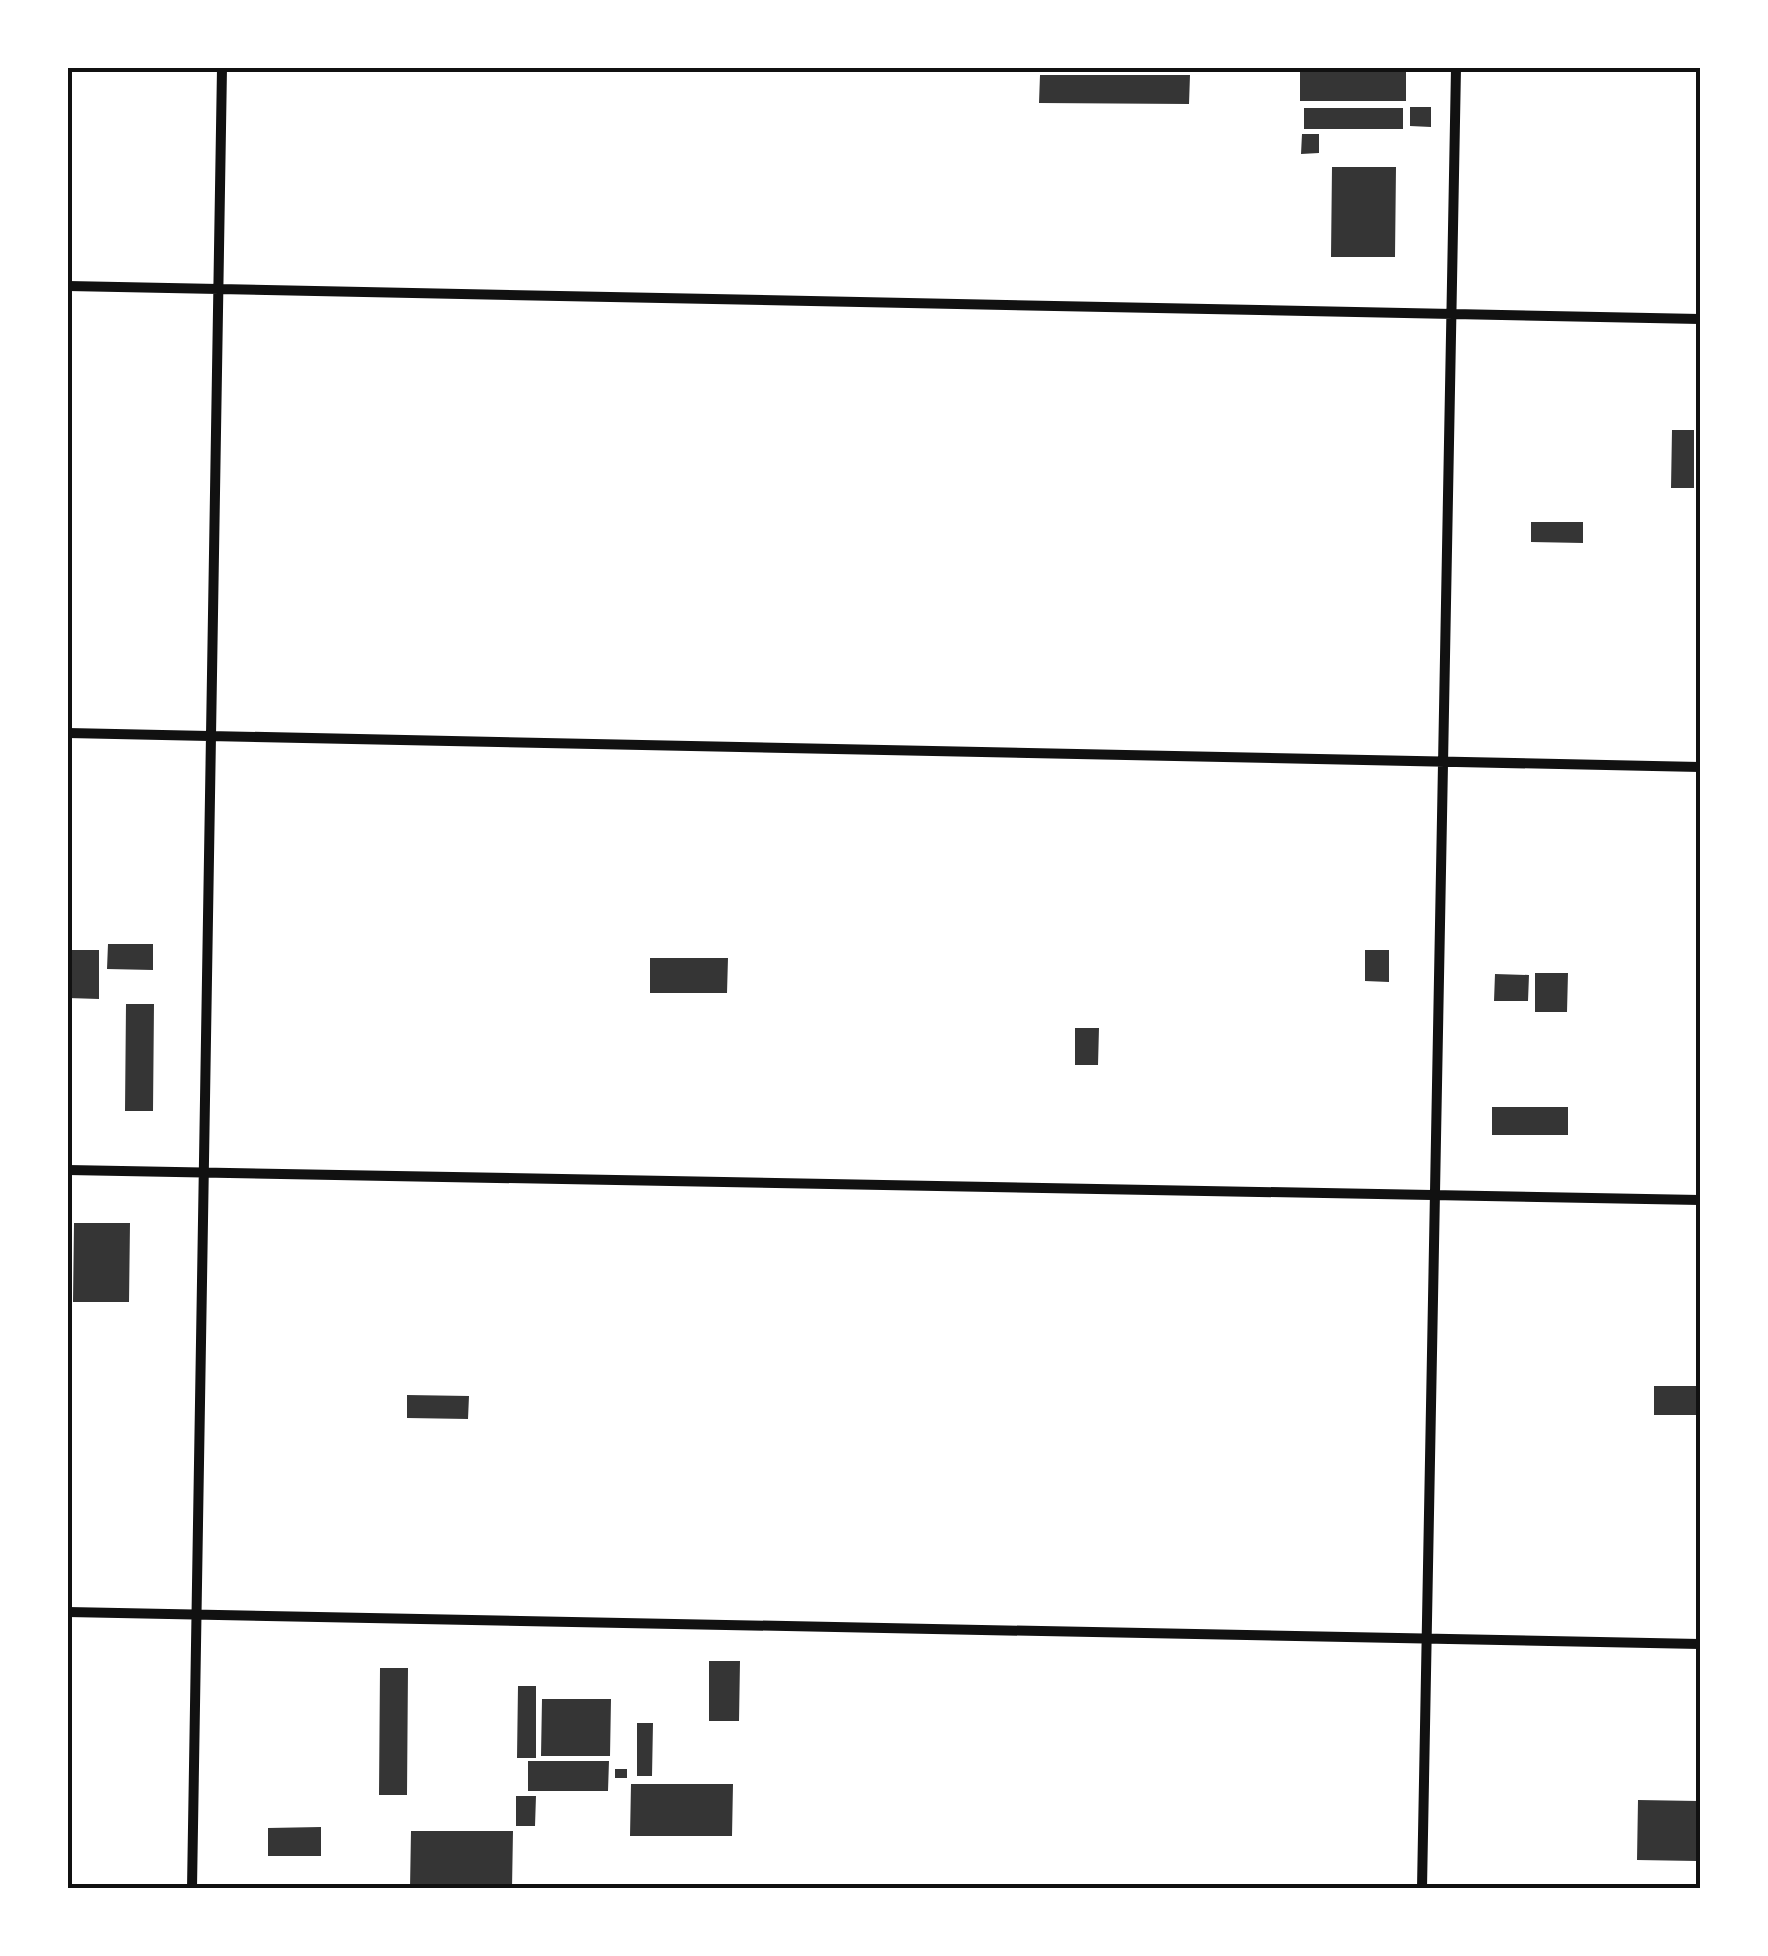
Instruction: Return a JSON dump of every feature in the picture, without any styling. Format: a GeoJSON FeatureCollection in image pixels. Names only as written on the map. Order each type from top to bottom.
{"type":"FeatureCollection","features":[{"type":"Feature","properties":{"kind":"street"},"geometry":{"type":"LineString","coordinates":[[192,1888],[222,68]]}},
{"type":"Feature","properties":{"kind":"street"},"geometry":{"type":"LineString","coordinates":[[1422,1888],[1456,68]]}},
{"type":"Feature","properties":{"kind":"street"},"geometry":{"type":"LineString","coordinates":[[68,286],[1700,319]]}},
{"type":"Feature","properties":{"kind":"street"},"geometry":{"type":"LineString","coordinates":[[68,733],[1700,767]]}},
{"type":"Feature","properties":{"kind":"street"},"geometry":{"type":"LineString","coordinates":[[68,1170],[1700,1200]]}},
{"type":"Feature","properties":{"kind":"street"},"geometry":{"type":"LineString","coordinates":[[68,1612],[1700,1644]]}},
{"type":"Feature","properties":{"kind":"building"},"geometry":{"type":"Polygon","coordinates":[[[1300,68],[1406,68],[1406,101],[1300,101],[1300,68]]]}},
{"type":"Feature","properties":{"kind":"building"},"geometry":{"type":"Polygon","coordinates":[[[1040,75],[1190,75],[1189,104],[1039,103],[1040,75]]]}},
{"type":"Feature","properties":{"kind":"building"},"geometry":{"type":"Polygon","coordinates":[[[1410,107],[1431,107],[1431,127],[1410,126],[1410,107]]]}},
{"type":"Feature","properties":{"kind":"building"},"geometry":{"type":"Polygon","coordinates":[[[1304,108],[1403,108],[1403,129],[1304,129],[1304,108]]]}},
{"type":"Feature","properties":{"kind":"building"},"geometry":{"type":"Polygon","coordinates":[[[1302,134],[1319,134],[1319,153],[1301,154],[1302,134]]]}},
{"type":"Feature","properties":{"kind":"building"},"geometry":{"type":"Polygon","coordinates":[[[1332,167],[1396,167],[1395,257],[1331,257],[1332,167]]]}},
{"type":"Feature","properties":{"kind":"building"},"geometry":{"type":"Polygon","coordinates":[[[1672,430],[1694,430],[1694,488],[1671,488],[1672,430]]]}},
{"type":"Feature","properties":{"kind":"building"},"geometry":{"type":"Polygon","coordinates":[[[1531,522],[1583,522],[1583,543],[1531,542],[1531,522]]]}},
{"type":"Feature","properties":{"kind":"building"},"geometry":{"type":"Polygon","coordinates":[[[108,944],[153,944],[153,970],[107,969],[108,944]]]}},
{"type":"Feature","properties":{"kind":"building"},"geometry":{"type":"Polygon","coordinates":[[[68,950],[99,950],[99,999],[68,998],[68,950]]]}},
{"type":"Feature","properties":{"kind":"building"},"geometry":{"type":"Polygon","coordinates":[[[1365,950],[1389,950],[1389,982],[1365,981],[1365,950]]]}},
{"type":"Feature","properties":{"kind":"building"},"geometry":{"type":"Polygon","coordinates":[[[650,958],[728,958],[727,993],[650,993],[650,958]]]}},
{"type":"Feature","properties":{"kind":"building"},"geometry":{"type":"Polygon","coordinates":[[[1535,973],[1568,973],[1567,1012],[1535,1012],[1535,973]]]}},
{"type":"Feature","properties":{"kind":"building"},"geometry":{"type":"Polygon","coordinates":[[[1495,974],[1529,975],[1528,1001],[1494,1001],[1495,974]]]}},
{"type":"Feature","properties":{"kind":"building"},"geometry":{"type":"Polygon","coordinates":[[[126,1004],[154,1004],[153,1111],[125,1111],[126,1004]]]}},
{"type":"Feature","properties":{"kind":"building"},"geometry":{"type":"Polygon","coordinates":[[[1075,1028],[1099,1028],[1098,1065],[1075,1065],[1075,1028]]]}},
{"type":"Feature","properties":{"kind":"building"},"geometry":{"type":"Polygon","coordinates":[[[1492,1107],[1568,1107],[1568,1135],[1492,1135],[1492,1107]]]}},
{"type":"Feature","properties":{"kind":"building"},"geometry":{"type":"Polygon","coordinates":[[[74,1223],[130,1223],[129,1302],[73,1302],[74,1223]]]}},
{"type":"Feature","properties":{"kind":"building"},"geometry":{"type":"Polygon","coordinates":[[[1654,1386],[1700,1386],[1700,1415],[1654,1415],[1654,1386]]]}},
{"type":"Feature","properties":{"kind":"building"},"geometry":{"type":"Polygon","coordinates":[[[407,1395],[469,1396],[468,1419],[407,1418],[407,1395]]]}},
{"type":"Feature","properties":{"kind":"building"},"geometry":{"type":"Polygon","coordinates":[[[709,1661],[740,1661],[739,1721],[709,1721],[709,1661]]]}},
{"type":"Feature","properties":{"kind":"building"},"geometry":{"type":"Polygon","coordinates":[[[380,1668],[408,1668],[407,1795],[379,1795],[380,1668]]]}},
{"type":"Feature","properties":{"kind":"building"},"geometry":{"type":"Polygon","coordinates":[[[518,1686],[536,1686],[536,1758],[517,1758],[518,1686]]]}},
{"type":"Feature","properties":{"kind":"building"},"geometry":{"type":"Polygon","coordinates":[[[542,1699],[611,1699],[610,1756],[541,1756],[542,1699]]]}},
{"type":"Feature","properties":{"kind":"building"},"geometry":{"type":"Polygon","coordinates":[[[637,1723],[653,1723],[652,1776],[637,1776],[637,1723]]]}},
{"type":"Feature","properties":{"kind":"building"},"geometry":{"type":"Polygon","coordinates":[[[528,1761],[609,1761],[608,1791],[528,1791],[528,1761]]]}},
{"type":"Feature","properties":{"kind":"building"},"geometry":{"type":"Polygon","coordinates":[[[615,1769],[627,1769],[627,1778],[615,1778],[615,1769]]]}},
{"type":"Feature","properties":{"kind":"building"},"geometry":{"type":"Polygon","coordinates":[[[631,1784],[733,1784],[732,1836],[630,1836],[631,1784]]]}},
{"type":"Feature","properties":{"kind":"building"},"geometry":{"type":"Polygon","coordinates":[[[516,1796],[536,1796],[535,1826],[516,1826],[516,1796]]]}},
{"type":"Feature","properties":{"kind":"building"},"geometry":{"type":"Polygon","coordinates":[[[1638,1800],[1698,1801],[1697,1861],[1637,1860],[1638,1800]]]}},
{"type":"Feature","properties":{"kind":"building"},"geometry":{"type":"Polygon","coordinates":[[[321,1827],[321,1856],[268,1856],[268,1828],[321,1827]]]}},
{"type":"Feature","properties":{"kind":"building"},"geometry":{"type":"Polygon","coordinates":[[[411,1831],[513,1831],[512,1888],[410,1888],[411,1831]]]}}]}
